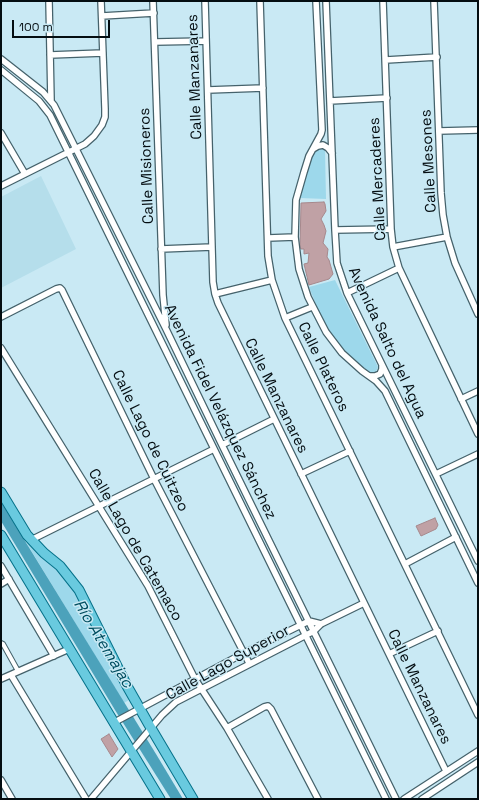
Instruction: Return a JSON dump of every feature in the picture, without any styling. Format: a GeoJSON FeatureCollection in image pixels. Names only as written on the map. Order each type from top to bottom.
{"type":"FeatureCollection","features":[{"type":"Feature","properties":{"kind":"main road"},"geometry":{"type":"LineString","coordinates":[[1,492],[31,540],[60,566],[79,590],[149,731],[193,799]]}},
{"type":"Feature","properties":{"kind":"main road"},"geometry":{"type":"LineString","coordinates":[[1,535],[69,649],[116,722],[160,799]]}},
{"type":"Feature","properties":{"kind":"street"},"geometry":{"type":"LineString","coordinates":[[49,1],[51,100]]}},
{"type":"Feature","properties":{"kind":"street"},"geometry":{"type":"LineString","coordinates":[[1,186],[85,144],[102,126],[105,117],[101,1]]}},
{"type":"Feature","properties":{"kind":"street","name":"Calle Misioneros"},"geometry":{"type":"LineString","coordinates":[[153,1],[161,249],[166,329]]}},
{"type":"Feature","properties":{"kind":"street","name":"Calle Manzanares"},"geometry":{"type":"LineString","coordinates":[[205,1],[213,282],[215,294],[274,419],[446,771]]}},
{"type":"Feature","properties":{"kind":"street","name":"Calle Plateros"},"geometry":{"type":"LineString","coordinates":[[260,1],[268,256],[272,280],[285,318],[478,715]]}},
{"type":"Feature","properties":{"kind":"street","name":"Avenida Salto del Agua"},"geometry":{"type":"LineString","coordinates":[[316,1],[322,130],[299,186],[296,200],[295,237],[299,269],[312,307],[326,332],[352,362],[376,381],[385,391],[478,583]]}},
{"type":"Feature","properties":{"kind":"street","name":"Avenida Salto del Agua"},"geometry":{"type":"LineString","coordinates":[[326,1],[334,230],[337,263],[347,293],[478,561]]}},
{"type":"Feature","properties":{"kind":"street","name":"Calle Mercaderes"},"geometry":{"type":"LineString","coordinates":[[383,1],[391,229],[393,247],[398,268],[478,434]]}},
{"type":"Feature","properties":{"kind":"street","name":"Calle Mesones"},"geometry":{"type":"LineString","coordinates":[[434,1],[441,193],[447,237],[455,263],[478,314]]}},
{"type":"Feature","properties":{"kind":"street"},"geometry":{"type":"LineString","coordinates":[[102,16],[154,13]]}},
{"type":"Feature","properties":{"kind":"street"},"geometry":{"type":"LineString","coordinates":[[317,28],[327,28]]}},
{"type":"Feature","properties":{"kind":"street"},"geometry":{"type":"LineString","coordinates":[[155,42],[206,41]]}},
{"type":"Feature","properties":{"kind":"street"},"geometry":{"type":"LineString","coordinates":[[50,55],[103,53]]}},
{"type":"Feature","properties":{"kind":"street"},"geometry":{"type":"LineString","coordinates":[[386,60],[437,57]]}},
{"type":"Feature","properties":{"kind":"street","name":"Avenida Fidel Velázquez Sánchez"},"geometry":{"type":"LineString","coordinates":[[1,59],[51,100],[166,329],[396,799]]}},
{"type":"Feature","properties":{"kind":"street","name":"Avenida Fidel Velázquez Sánchez"},"geometry":{"type":"LineString","coordinates":[[1,70],[39,101],[45,108],[386,799]]}},
{"type":"Feature","properties":{"kind":"street"},"geometry":{"type":"LineString","coordinates":[[208,90],[263,88]]}},
{"type":"Feature","properties":{"kind":"street"},"geometry":{"type":"LineString","coordinates":[[330,101],[387,98]]}},
{"type":"Feature","properties":{"kind":"street"},"geometry":{"type":"LineString","coordinates":[[439,131],[478,130]]}},
{"type":"Feature","properties":{"kind":"street"},"geometry":{"type":"LineString","coordinates":[[1,133],[25,174]]}},
{"type":"Feature","properties":{"kind":"street"},"geometry":{"type":"LineString","coordinates":[[313,149],[318,146],[326,146],[330,150],[332,156]]}},
{"type":"Feature","properties":{"kind":"street"},"geometry":{"type":"LineString","coordinates":[[334,230],[391,229]]}},
{"type":"Feature","properties":{"kind":"street"},"geometry":{"type":"LineString","coordinates":[[268,238],[295,237]]}},
{"type":"Feature","properties":{"kind":"street"},"geometry":{"type":"LineString","coordinates":[[393,247],[447,237]]}},
{"type":"Feature","properties":{"kind":"street"},"geometry":{"type":"LineString","coordinates":[[161,249],[212,246]]}},
{"type":"Feature","properties":{"kind":"street"},"geometry":{"type":"LineString","coordinates":[[347,293],[398,268]]}},
{"type":"Feature","properties":{"kind":"street"},"geometry":{"type":"LineString","coordinates":[[215,294],[272,280]]}},
{"type":"Feature","properties":{"kind":"street","name":"Calle Lago de Cuitzeo"},"geometry":{"type":"LineString","coordinates":[[1,316],[56,289],[60,288],[62,290],[154,479],[250,663]]}},
{"type":"Feature","properties":{"kind":"street"},"geometry":{"type":"LineString","coordinates":[[285,318],[312,307]]}},
{"type":"Feature","properties":{"kind":"street","name":"Calle Lago de Catemaco"},"geometry":{"type":"LineString","coordinates":[[1,348],[148,586],[195,679],[227,728],[268,799]]}},
{"type":"Feature","properties":{"kind":"street"},"geometry":{"type":"LineString","coordinates":[[370,376],[377,375],[381,372],[381,362]]}},
{"type":"Feature","properties":{"kind":"street"},"geometry":{"type":"LineString","coordinates":[[461,399],[478,391]]}},
{"type":"Feature","properties":{"kind":"street"},"geometry":{"type":"LineString","coordinates":[[198,416],[206,412]]}},
{"type":"Feature","properties":{"kind":"street"},"geometry":{"type":"LineString","coordinates":[[222,445],[274,419]]}},
{"type":"Feature","properties":{"kind":"street"},"geometry":{"type":"LineString","coordinates":[[31,540],[214,449]]}},
{"type":"Feature","properties":{"kind":"street"},"geometry":{"type":"LineString","coordinates":[[415,454],[424,449]]}},
{"type":"Feature","properties":{"kind":"street"},"geometry":{"type":"LineString","coordinates":[[301,474],[350,451]]}},
{"type":"Feature","properties":{"kind":"street"},"geometry":{"type":"LineString","coordinates":[[436,474],[478,454]]}},
{"type":"Feature","properties":{"kind":"street"},"geometry":{"type":"LineString","coordinates":[[405,564],[456,537]]}},
{"type":"Feature","properties":{"kind":"street"},"geometry":{"type":"LineString","coordinates":[[1,566],[54,656]]}},
{"type":"Feature","properties":{"kind":"street"},"geometry":{"type":"LineString","coordinates":[[1,584],[9,579]]}},
{"type":"Feature","properties":{"kind":"street"},"geometry":{"type":"LineString","coordinates":[[283,590],[292,586]]}},
{"type":"Feature","properties":{"kind":"street","name":"Calle Lago Superior"},"geometry":{"type":"LineString","coordinates":[[132,750],[162,715],[176,702],[314,631],[320,624],[364,603]]}},
{"type":"Feature","properties":{"kind":"street","name":"Calle Lago Superior"},"geometry":{"type":"LineString","coordinates":[[116,722],[244,653],[300,625],[309,621],[320,624]]}},
{"type":"Feature","properties":{"kind":"street"},"geometry":{"type":"LineString","coordinates":[[389,654],[438,631]]}},
{"type":"Feature","properties":{"kind":"street"},"geometry":{"type":"LineString","coordinates":[[1,643],[18,671]]}},
{"type":"Feature","properties":{"kind":"street"},"geometry":{"type":"LineString","coordinates":[[1,679],[69,649]]}},
{"type":"Feature","properties":{"kind":"street"},"geometry":{"type":"LineString","coordinates":[[11,675],[86,799]]}},
{"type":"Feature","properties":{"kind":"street"},"geometry":{"type":"LineString","coordinates":[[339,702],[347,698]]}},
{"type":"Feature","properties":{"kind":"street"},"geometry":{"type":"LineString","coordinates":[[227,728],[264,707],[268,706],[271,708],[318,799]]}},
{"type":"Feature","properties":{"kind":"street"},"geometry":{"type":"LineString","coordinates":[[91,799],[132,750]]}},
{"type":"Feature","properties":{"kind":"street"},"geometry":{"type":"LineString","coordinates":[[404,799],[478,751]]}},
{"type":"Feature","properties":{"kind":"street"},"geometry":{"type":"LineString","coordinates":[[422,799],[478,762]]}},
{"type":"Feature","properties":{"kind":"street"},"geometry":{"type":"LineString","coordinates":[[1,780],[12,799]]}},
{"type":"Feature","properties":{"kind":"shaded area"},"geometry":{"type":"Polygon","coordinates":[[[319,147],[325,150],[326,199],[300,198],[305,174],[315,150],[319,147]]]}},
{"type":"Feature","properties":{"kind":"shaded area"},"geometry":{"type":"Polygon","coordinates":[[[41,176],[76,249],[1,288],[1,197],[41,176]]]}},
{"type":"Feature","properties":{"kind":"shaded area"},"geometry":{"type":"Polygon","coordinates":[[[335,280],[378,367],[376,372],[370,373],[357,363],[339,345],[323,322],[309,287],[335,280]]]}},
{"type":"Feature","properties":{"kind":"shaded area"},"geometry":{"type":"Polygon","coordinates":[[[1,502],[183,799],[171,799],[115,710],[1,521],[1,502]]]}},
{"type":"Feature","properties":{"kind":"shaded area"},"geometry":{"type":"Polygon","coordinates":[[[26,542],[62,574],[74,590],[129,700],[124,703],[26,542]]]}},
{"type":"Feature","properties":{"kind":"building"},"geometry":{"type":"Polygon","coordinates":[[[324,202],[326,211],[321,219],[326,231],[323,243],[328,249],[327,257],[333,274],[329,279],[309,285],[304,264],[308,263],[309,253],[304,254],[304,249],[301,249],[300,247],[301,203],[324,202]]]}},
{"type":"Feature","properties":{"kind":"building"},"geometry":{"type":"Polygon","coordinates":[[[435,518],[438,525],[436,529],[421,536],[416,526],[435,518]]]}},
{"type":"Feature","properties":{"kind":"building"},"geometry":{"type":"Polygon","coordinates":[[[109,734],[118,749],[112,757],[101,739],[109,734]]]}},
{"type":"Feature","properties":{"kind":"water label","name":"Río Atemajac"},"geometry":{"type":"Point","coordinates":[103,644]}}]}
